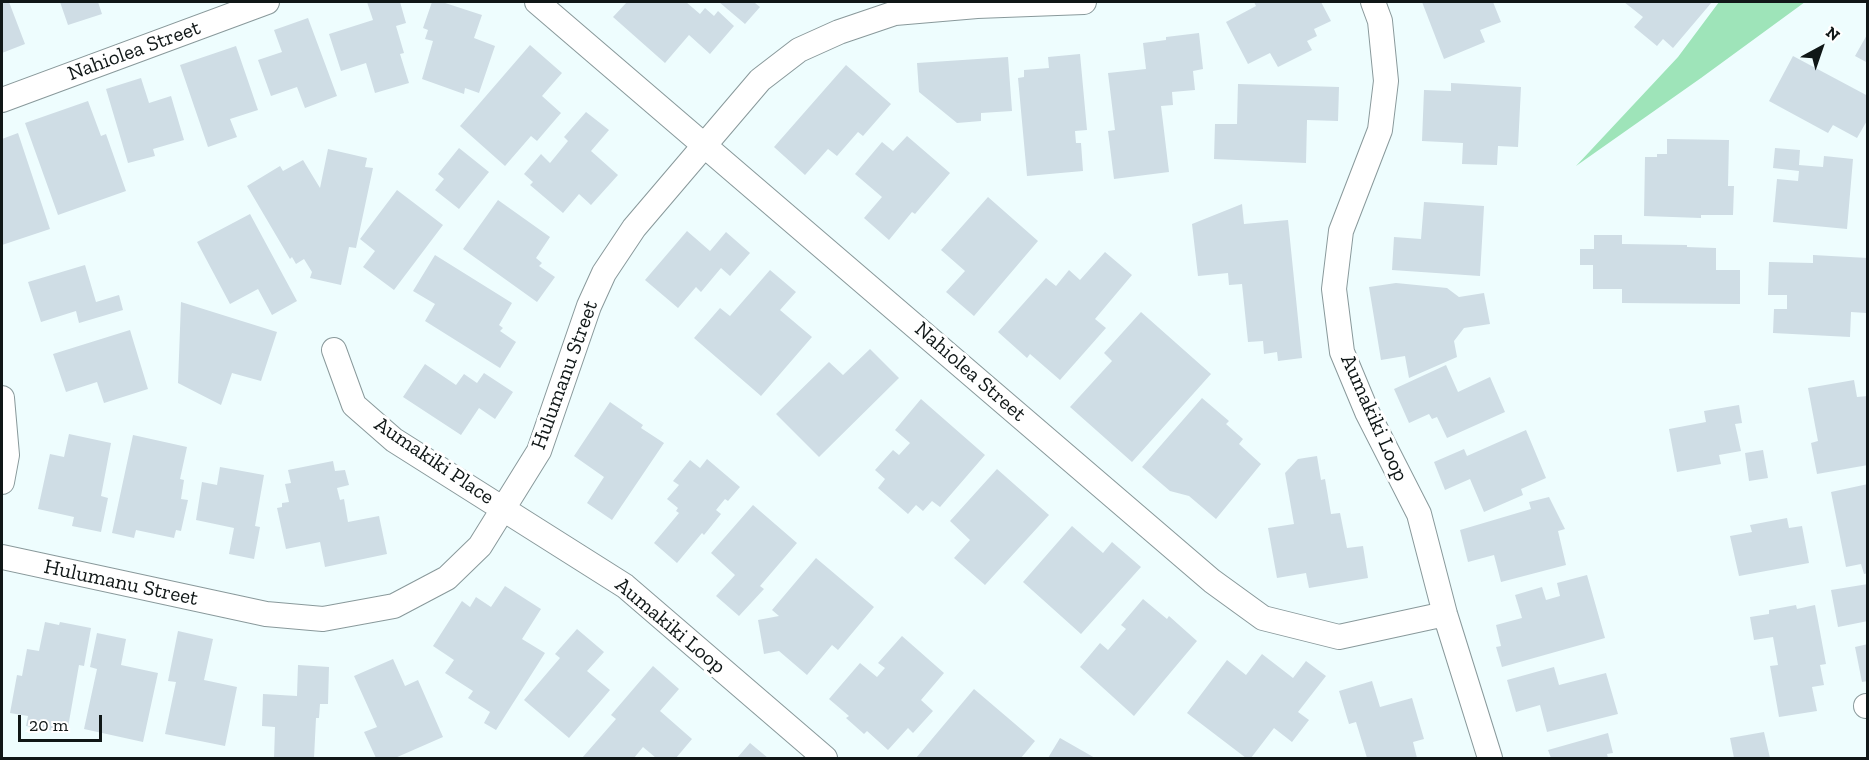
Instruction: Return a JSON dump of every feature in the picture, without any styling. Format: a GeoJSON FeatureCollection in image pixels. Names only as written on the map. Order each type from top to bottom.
{"type":"FeatureCollection","features":[{"type":"Feature","properties":{"kind":"street","name":"Nahiolea Street"},"geometry":{"type":"LineString","coordinates":[[2,100],[267,2]]}},
{"type":"Feature","properties":{"kind":"street","name":"Nahiolea Street"},"geometry":{"type":"LineString","coordinates":[[537,2],[1212,581],[1263,618],[1339,637],[1445,614]]}},
{"type":"Feature","properties":{"kind":"street","name":"Hulumanu Street"},"geometry":{"type":"LineString","coordinates":[[2,557],[266,614],[323,619],[394,606],[447,578],[480,546],[539,451],[589,306],[604,273],[634,228],[760,80],[799,50],[839,32],[896,13],[977,4],[1084,2]]}},
{"type":"Feature","properties":{"kind":"street","name":"Aumakiki Loop"},"geometry":{"type":"LineString","coordinates":[[1373,2],[1380,21],[1386,81],[1380,130],[1341,231],[1334,289],[1342,352],[1367,412],[1419,514],[1445,614],[1490,759]]}},
{"type":"Feature","properties":{"kind":"street","name":"Aumakiki Place"},"geometry":{"type":"LineString","coordinates":[[334,350],[354,405],[394,440],[503,508]]}},
{"type":"Feature","properties":{"kind":"street"},"geometry":{"type":"LineString","coordinates":[[2,398],[7,456],[2,482]]}},
{"type":"Feature","properties":{"kind":"street","name":"Aumakiki Loop"},"geometry":{"type":"LineString","coordinates":[[503,508],[625,586],[825,759]]}},
{"type":"Feature","properties":{"kind":"green space"},"geometry":{"type":"Polygon","coordinates":[[[1719,2],[1805,2],[1576,166],[1678,57],[1719,2]]]}},
{"type":"Feature","properties":{"kind":"building"},"geometry":{"type":"Polygon","coordinates":[[[2,2],[9,2],[25,44],[2,53],[2,2]]]}},
{"type":"Feature","properties":{"kind":"building"},"geometry":{"type":"Polygon","coordinates":[[[60,2],[98,2],[102,14],[68,25],[60,2]]]}},
{"type":"Feature","properties":{"kind":"building"},"geometry":{"type":"Polygon","coordinates":[[[367,2],[400,2],[406,23],[396,26],[404,53],[400,54],[409,83],[375,93],[366,63],[341,71],[329,34],[373,20],[367,2]]]}},
{"type":"Feature","properties":{"kind":"building"},"geometry":{"type":"Polygon","coordinates":[[[432,2],[442,2],[482,15],[474,38],[495,46],[479,93],[465,88],[464,94],[422,79],[433,41],[425,39],[428,30],[423,28],[432,2]]]}},
{"type":"Feature","properties":{"kind":"building"},"geometry":{"type":"Polygon","coordinates":[[[627,2],[686,2],[700,14],[705,8],[714,16],[718,11],[734,26],[710,54],[689,35],[665,63],[613,17],[627,2]]]}},
{"type":"Feature","properties":{"kind":"building"},"geometry":{"type":"Polygon","coordinates":[[[719,2],[756,2],[760,7],[745,24],[719,2]]]}},
{"type":"Feature","properties":{"kind":"building"},"geometry":{"type":"Polygon","coordinates":[[[1254,2],[1321,2],[1331,21],[1314,29],[1317,36],[1307,41],[1312,50],[1278,67],[1270,53],[1248,64],[1226,22],[1256,6],[1254,2]]]}},
{"type":"Feature","properties":{"kind":"building"},"geometry":{"type":"Polygon","coordinates":[[[1422,2],[1493,2],[1501,22],[1480,30],[1485,42],[1444,59],[1422,2]]]}},
{"type":"Feature","properties":{"kind":"building"},"geometry":{"type":"Polygon","coordinates":[[[1624,2],[1712,2],[1673,48],[1663,39],[1657,46],[1634,27],[1643,17],[1624,2]]]}},
{"type":"Feature","properties":{"kind":"building"},"geometry":{"type":"Polygon","coordinates":[[[308,18],[337,96],[305,108],[297,87],[271,96],[258,60],[282,52],[274,30],[308,18]]]}},
{"type":"Feature","properties":{"kind":"building"},"geometry":{"type":"Polygon","coordinates":[[[1199,33],[1203,69],[1193,71],[1195,90],[1172,92],[1173,105],[1161,106],[1169,172],[1114,179],[1108,131],[1115,130],[1108,73],[1146,69],[1143,43],[1166,40],[1166,37],[1199,33]]]}},
{"type":"Feature","properties":{"kind":"building"},"geometry":{"type":"Polygon","coordinates":[[[1868,33],[1868,63],[1855,56],[1868,33]]]}},
{"type":"Feature","properties":{"kind":"building"},"geometry":{"type":"Polygon","coordinates":[[[530,45],[562,73],[542,96],[561,113],[537,141],[531,136],[505,166],[460,126],[530,45]]]}},
{"type":"Feature","properties":{"kind":"building"},"geometry":{"type":"Polygon","coordinates":[[[236,46],[258,110],[230,119],[237,137],[208,147],[180,65],[236,46]]]}},
{"type":"Feature","properties":{"kind":"building"},"geometry":{"type":"Polygon","coordinates":[[[1080,54],[1087,130],[1075,131],[1076,143],[1081,143],[1083,171],[1027,176],[1018,78],[1024,77],[1024,70],[1049,68],[1048,57],[1080,54]]]}},
{"type":"Feature","properties":{"kind":"building"},"geometry":{"type":"Polygon","coordinates":[[[1793,56],[1868,96],[1868,119],[1857,138],[1833,125],[1828,133],[1769,101],[1793,56]]]}},
{"type":"Feature","properties":{"kind":"building"},"geometry":{"type":"Polygon","coordinates":[[[1008,57],[1012,111],[981,113],[981,121],[957,123],[919,92],[917,63],[1008,57]]]}},
{"type":"Feature","properties":{"kind":"building"},"geometry":{"type":"Polygon","coordinates":[[[846,65],[891,104],[863,136],[858,132],[837,156],[828,149],[805,175],[774,147],[846,65]]]}},
{"type":"Feature","properties":{"kind":"building"},"geometry":{"type":"Polygon","coordinates":[[[141,78],[149,103],[171,96],[184,140],[153,149],[155,156],[128,163],[106,89],[141,78]]]}},
{"type":"Feature","properties":{"kind":"building"},"geometry":{"type":"Polygon","coordinates":[[[1451,83],[1521,87],[1518,147],[1498,146],[1497,165],[1462,164],[1463,143],[1422,141],[1424,90],[1451,91],[1451,83]]]}},
{"type":"Feature","properties":{"kind":"building"},"geometry":{"type":"Polygon","coordinates":[[[1238,84],[1339,87],[1338,121],[1307,120],[1306,163],[1214,159],[1215,124],[1237,124],[1238,84]]]}},
{"type":"Feature","properties":{"kind":"building"},"geometry":{"type":"Polygon","coordinates":[[[88,101],[101,136],[106,134],[126,191],[58,215],[25,123],[88,101]]]}},
{"type":"Feature","properties":{"kind":"building"},"geometry":{"type":"Polygon","coordinates":[[[586,112],[609,130],[591,151],[618,175],[591,205],[579,194],[563,213],[530,185],[533,182],[524,174],[541,154],[550,163],[568,141],[564,137],[586,112]]]}},
{"type":"Feature","properties":{"kind":"building"},"geometry":{"type":"Polygon","coordinates":[[[18,133],[50,229],[2,245],[2,139],[18,133]]]}},
{"type":"Feature","properties":{"kind":"building"},"geometry":{"type":"Polygon","coordinates":[[[907,136],[950,173],[915,214],[912,212],[889,240],[864,218],[882,197],[855,174],[882,142],[893,151],[907,136]]]}},
{"type":"Feature","properties":{"kind":"building"},"geometry":{"type":"Polygon","coordinates":[[[1667,139],[1729,140],[1728,186],[1734,186],[1733,215],[1701,215],[1701,218],[1644,216],[1645,157],[1667,154],[1667,139]]]}},
{"type":"Feature","properties":{"kind":"building"},"geometry":{"type":"Polygon","coordinates":[[[459,148],[489,172],[459,209],[435,190],[444,179],[438,174],[459,148]]]}},
{"type":"Feature","properties":{"kind":"building"},"geometry":{"type":"Polygon","coordinates":[[[1775,148],[1800,150],[1799,165],[1823,167],[1824,156],[1853,159],[1847,229],[1773,222],[1777,179],[1798,181],[1799,171],[1773,168],[1775,148]]]}},
{"type":"Feature","properties":{"kind":"building"},"geometry":{"type":"Polygon","coordinates":[[[328,149],[367,158],[365,167],[373,168],[356,248],[349,247],[341,285],[310,278],[312,272],[304,259],[296,264],[292,257],[290,259],[247,186],[280,166],[283,171],[303,160],[320,188],[328,149]]]}},
{"type":"Feature","properties":{"kind":"building"},"geometry":{"type":"Polygon","coordinates":[[[397,190],[443,225],[394,290],[363,267],[375,251],[360,239],[397,190]]]}},
{"type":"Feature","properties":{"kind":"building"},"geometry":{"type":"Polygon","coordinates":[[[988,197],[1038,241],[974,316],[946,292],[965,271],[941,250],[988,197]]]}},
{"type":"Feature","properties":{"kind":"building"},"geometry":{"type":"Polygon","coordinates":[[[498,200],[550,237],[536,258],[542,263],[539,266],[555,277],[537,302],[463,249],[498,200]]]}},
{"type":"Feature","properties":{"kind":"building"},"geometry":{"type":"Polygon","coordinates":[[[1424,202],[1484,206],[1480,276],[1392,270],[1394,237],[1421,239],[1424,202]]]}},
{"type":"Feature","properties":{"kind":"building"},"geometry":{"type":"Polygon","coordinates":[[[1242,204],[1244,224],[1288,220],[1302,358],[1278,361],[1277,352],[1264,354],[1263,341],[1248,342],[1242,284],[1229,285],[1228,273],[1198,276],[1192,224],[1242,204]]]}},
{"type":"Feature","properties":{"kind":"building"},"geometry":{"type":"Polygon","coordinates":[[[250,214],[297,301],[272,315],[258,289],[230,304],[197,242],[250,214]]]}},
{"type":"Feature","properties":{"kind":"building"},"geometry":{"type":"Polygon","coordinates":[[[687,231],[710,251],[726,232],[750,253],[730,276],[721,268],[701,292],[696,287],[678,308],[645,280],[687,231]]]}},
{"type":"Feature","properties":{"kind":"building"},"geometry":{"type":"Polygon","coordinates":[[[1594,235],[1622,235],[1622,244],[1716,248],[1716,270],[1740,270],[1740,304],[1622,303],[1622,289],[1593,289],[1593,265],[1580,265],[1580,249],[1594,249],[1594,235]]]}},
{"type":"Feature","properties":{"kind":"building"},"geometry":{"type":"Polygon","coordinates":[[[1105,252],[1132,275],[1095,319],[1106,328],[1060,380],[1030,354],[1027,358],[998,332],[1046,278],[1056,286],[1069,270],[1080,280],[1105,252]]]}},
{"type":"Feature","properties":{"kind":"building"},"geometry":{"type":"Polygon","coordinates":[[[435,255],[512,303],[499,325],[503,328],[500,331],[516,342],[500,368],[425,321],[435,304],[413,291],[435,255]]]}},
{"type":"Feature","properties":{"kind":"building"},"geometry":{"type":"Polygon","coordinates":[[[1813,255],[1868,258],[1866,313],[1851,312],[1850,337],[1773,333],[1774,309],[1787,309],[1787,295],[1768,295],[1769,262],[1813,263],[1813,255]]]}},
{"type":"Feature","properties":{"kind":"building"},"geometry":{"type":"Polygon","coordinates":[[[85,265],[96,302],[119,295],[123,310],[79,323],[76,311],[41,322],[28,282],[85,265]]]}},
{"type":"Feature","properties":{"kind":"building"},"geometry":{"type":"Polygon","coordinates":[[[770,270],[796,292],[780,310],[812,337],[761,396],[694,338],[720,308],[730,316],[770,270]]]}},
{"type":"Feature","properties":{"kind":"building"},"geometry":{"type":"Polygon","coordinates":[[[1396,283],[1447,288],[1459,297],[1484,293],[1490,324],[1464,328],[1454,341],[1457,357],[1409,378],[1405,356],[1381,360],[1369,287],[1396,283]]]}},
{"type":"Feature","properties":{"kind":"building"},"geometry":{"type":"Polygon","coordinates":[[[181,302],[277,332],[261,381],[232,373],[221,405],[178,383],[181,302]]]}},
{"type":"Feature","properties":{"kind":"building"},"geometry":{"type":"Polygon","coordinates":[[[1141,312],[1211,374],[1132,462],[1070,407],[1112,361],[1104,353],[1141,312]]]}},
{"type":"Feature","properties":{"kind":"building"},"geometry":{"type":"Polygon","coordinates":[[[130,330],[148,389],[104,403],[97,382],[66,392],[53,354],[130,330]]]}},
{"type":"Feature","properties":{"kind":"building"},"geometry":{"type":"Polygon","coordinates":[[[870,349],[899,378],[819,457],[776,414],[829,362],[843,375],[870,349]]]}},
{"type":"Feature","properties":{"kind":"building"},"geometry":{"type":"Polygon","coordinates":[[[425,364],[456,385],[464,374],[477,383],[484,373],[513,392],[495,419],[479,408],[461,435],[403,397],[425,364]]]}},
{"type":"Feature","properties":{"kind":"building"},"geometry":{"type":"Polygon","coordinates":[[[1446,365],[1458,392],[1490,377],[1505,412],[1447,438],[1437,417],[1432,419],[1429,414],[1409,423],[1394,389],[1446,365]]]}},
{"type":"Feature","properties":{"kind":"building"},"geometry":{"type":"Polygon","coordinates":[[[1854,380],[1857,397],[1868,396],[1868,465],[1817,474],[1811,443],[1818,441],[1808,388],[1854,380]]]}},
{"type":"Feature","properties":{"kind":"building"},"geometry":{"type":"Polygon","coordinates":[[[1202,398],[1229,421],[1226,424],[1243,439],[1239,444],[1261,464],[1216,519],[1189,496],[1170,491],[1142,467],[1202,398]]]}},
{"type":"Feature","properties":{"kind":"building"},"geometry":{"type":"Polygon","coordinates":[[[921,399],[985,455],[940,507],[932,501],[923,511],[916,505],[908,514],[878,488],[885,479],[875,470],[893,450],[899,455],[910,443],[895,430],[921,399]]]}},
{"type":"Feature","properties":{"kind":"building"},"geometry":{"type":"Polygon","coordinates":[[[610,402],[643,425],[641,428],[664,443],[612,520],[587,503],[604,477],[574,456],[610,402]]]}},
{"type":"Feature","properties":{"kind":"building"},"geometry":{"type":"Polygon","coordinates":[[[1739,405],[1742,423],[1735,424],[1741,451],[1719,455],[1721,464],[1677,472],[1669,429],[1706,422],[1704,411],[1739,405]]]}},
{"type":"Feature","properties":{"kind":"building"},"geometry":{"type":"Polygon","coordinates":[[[1526,430],[1546,478],[1521,489],[1523,495],[1484,512],[1470,479],[1445,490],[1434,462],[1464,449],[1467,456],[1526,430]]]}},
{"type":"Feature","properties":{"kind":"building"},"geometry":{"type":"Polygon","coordinates":[[[69,434],[111,443],[101,496],[108,498],[101,532],[72,526],[74,517],[38,509],[50,454],[64,457],[69,434]]]}},
{"type":"Feature","properties":{"kind":"building"},"geometry":{"type":"Polygon","coordinates":[[[133,435],[187,447],[180,479],[184,480],[181,499],[188,500],[181,531],[176,530],[174,538],[136,530],[134,538],[112,533],[133,435]]]}},
{"type":"Feature","properties":{"kind":"building"},"geometry":{"type":"Polygon","coordinates":[[[1763,450],[1768,478],[1749,481],[1745,453],[1763,450]]]}},
{"type":"Feature","properties":{"kind":"building"},"geometry":{"type":"Polygon","coordinates":[[[1317,456],[1321,480],[1325,479],[1331,514],[1340,513],[1347,548],[1363,546],[1368,578],[1309,588],[1306,573],[1277,578],[1268,528],[1294,524],[1285,473],[1298,459],[1317,456]]]}},
{"type":"Feature","properties":{"kind":"building"},"geometry":{"type":"Polygon","coordinates":[[[707,459],[740,487],[728,501],[725,499],[716,510],[721,514],[677,563],[654,543],[679,513],[676,511],[678,508],[667,499],[679,485],[673,481],[690,460],[700,468],[707,459]]]}},
{"type":"Feature","properties":{"kind":"building"},"geometry":{"type":"Polygon","coordinates":[[[333,461],[335,471],[345,470],[349,485],[337,488],[340,500],[344,499],[348,522],[379,516],[387,554],[325,567],[320,542],[286,549],[277,508],[282,507],[282,503],[289,502],[285,484],[291,483],[288,470],[333,461]]]}},
{"type":"Feature","properties":{"kind":"building"},"geometry":{"type":"Polygon","coordinates":[[[220,467],[264,475],[255,526],[260,527],[254,559],[229,554],[234,528],[196,520],[202,482],[217,485],[220,467]]]}},
{"type":"Feature","properties":{"kind":"building"},"geometry":{"type":"Polygon","coordinates":[[[997,469],[1049,515],[985,585],[954,558],[970,540],[950,521],[997,469]]]}},
{"type":"Feature","properties":{"kind":"building"},"geometry":{"type":"Polygon","coordinates":[[[1868,484],[1868,573],[1864,574],[1861,564],[1846,567],[1831,492],[1868,484]]]}},
{"type":"Feature","properties":{"kind":"building"},"geometry":{"type":"Polygon","coordinates":[[[1549,497],[1565,529],[1558,531],[1566,565],[1501,582],[1494,555],[1468,562],[1460,530],[1531,509],[1529,502],[1549,497]]]}},
{"type":"Feature","properties":{"kind":"building"},"geometry":{"type":"Polygon","coordinates":[[[753,505],[797,543],[760,586],[764,589],[739,616],[716,596],[735,575],[711,553],[753,505]]]}},
{"type":"Feature","properties":{"kind":"building"},"geometry":{"type":"Polygon","coordinates":[[[1787,518],[1789,528],[1802,526],[1809,563],[1739,576],[1730,536],[1752,532],[1750,525],[1787,518]]]}},
{"type":"Feature","properties":{"kind":"building"},"geometry":{"type":"Polygon","coordinates":[[[1072,526],[1103,553],[1112,542],[1141,567],[1081,634],[1023,582],[1072,526]]]}},
{"type":"Feature","properties":{"kind":"building"},"geometry":{"type":"Polygon","coordinates":[[[816,558],[874,607],[838,650],[832,645],[807,675],[779,651],[764,654],[758,620],[779,616],[772,610],[816,558]]]}},
{"type":"Feature","properties":{"kind":"building"},"geometry":{"type":"Polygon","coordinates":[[[1587,575],[1605,638],[1502,667],[1496,647],[1501,646],[1496,625],[1522,618],[1515,595],[1542,587],[1546,600],[1560,596],[1557,583],[1587,575]]]}},
{"type":"Feature","properties":{"kind":"building"},"geometry":{"type":"Polygon","coordinates":[[[1868,584],[1868,621],[1838,627],[1831,590],[1868,584]]]}},
{"type":"Feature","properties":{"kind":"building"},"geometry":{"type":"Polygon","coordinates":[[[505,586],[541,609],[522,639],[545,653],[496,730],[484,723],[490,712],[468,698],[473,691],[445,673],[454,660],[433,646],[462,601],[470,607],[476,597],[491,607],[505,586]]]}},
{"type":"Feature","properties":{"kind":"building"},"geometry":{"type":"Polygon","coordinates":[[[1143,599],[1167,619],[1169,616],[1197,641],[1134,716],[1080,667],[1100,643],[1108,650],[1126,629],[1121,625],[1143,599]]]}},
{"type":"Feature","properties":{"kind":"building"},"geometry":{"type":"Polygon","coordinates":[[[1796,605],[1797,609],[1815,605],[1826,664],[1820,665],[1824,685],[1812,687],[1817,711],[1779,717],[1770,666],[1778,665],[1773,637],[1754,640],[1750,617],[1769,614],[1769,610],[1796,605]]]}},
{"type":"Feature","properties":{"kind":"building"},"geometry":{"type":"Polygon","coordinates":[[[45,622],[59,625],[60,622],[91,628],[84,666],[79,665],[67,733],[26,726],[28,716],[10,713],[17,675],[22,676],[27,649],[39,651],[45,622]]]}},
{"type":"Feature","properties":{"kind":"building"},"geometry":{"type":"Polygon","coordinates":[[[577,629],[604,652],[587,671],[610,690],[569,738],[524,700],[560,658],[555,654],[577,629]]]}},
{"type":"Feature","properties":{"kind":"building"},"geometry":{"type":"Polygon","coordinates":[[[178,631],[213,639],[204,680],[237,687],[225,746],[165,734],[176,682],[168,681],[178,631]]]}},
{"type":"Feature","properties":{"kind":"building"},"geometry":{"type":"Polygon","coordinates":[[[97,633],[126,639],[121,665],[158,673],[143,742],[84,729],[97,669],[90,667],[97,633]]]}},
{"type":"Feature","properties":{"kind":"building"},"geometry":{"type":"Polygon","coordinates":[[[902,636],[944,673],[921,700],[933,711],[913,733],[908,728],[888,750],[867,731],[864,734],[846,718],[849,716],[829,699],[860,663],[877,677],[885,668],[878,663],[902,636]]]}},
{"type":"Feature","properties":{"kind":"building"},"geometry":{"type":"Polygon","coordinates":[[[1868,644],[1868,681],[1862,682],[1855,647],[1868,644]]]}},
{"type":"Feature","properties":{"kind":"building"},"geometry":{"type":"Polygon","coordinates":[[[1262,654],[1293,678],[1306,661],[1326,676],[1298,712],[1309,720],[1292,742],[1274,728],[1251,758],[1246,758],[1187,713],[1227,660],[1246,675],[1262,654]]]}},
{"type":"Feature","properties":{"kind":"building"},"geometry":{"type":"Polygon","coordinates":[[[393,659],[405,686],[418,680],[443,737],[395,758],[376,758],[364,732],[377,727],[354,676],[393,659]]]}},
{"type":"Feature","properties":{"kind":"building"},"geometry":{"type":"Polygon","coordinates":[[[298,665],[329,667],[328,704],[320,704],[319,718],[316,718],[314,758],[274,758],[275,727],[262,726],[263,694],[297,696],[298,665]]]}},
{"type":"Feature","properties":{"kind":"building"},"geometry":{"type":"Polygon","coordinates":[[[653,666],[679,689],[660,711],[692,739],[676,758],[656,758],[643,747],[634,758],[582,758],[616,719],[611,715],[653,666]]]}},
{"type":"Feature","properties":{"kind":"building"},"geometry":{"type":"Polygon","coordinates":[[[1554,667],[1559,685],[1606,673],[1618,714],[1547,732],[1540,705],[1516,712],[1507,680],[1554,667]]]}},
{"type":"Feature","properties":{"kind":"building"},"geometry":{"type":"Polygon","coordinates":[[[1372,681],[1380,707],[1412,698],[1424,739],[1413,742],[1417,758],[1367,758],[1356,722],[1349,724],[1339,691],[1372,681]]]}},
{"type":"Feature","properties":{"kind":"building"},"geometry":{"type":"Polygon","coordinates":[[[974,689],[1035,741],[1021,758],[916,758],[974,689]]]}},
{"type":"Feature","properties":{"kind":"building"},"geometry":{"type":"Polygon","coordinates":[[[1764,732],[1770,758],[1734,758],[1730,738],[1764,732]]]}},
{"type":"Feature","properties":{"kind":"building"},"geometry":{"type":"Polygon","coordinates":[[[1608,733],[1613,753],[1607,754],[1608,758],[1551,758],[1548,750],[1608,733]]]}},
{"type":"Feature","properties":{"kind":"building"},"geometry":{"type":"Polygon","coordinates":[[[1060,738],[1095,758],[1048,758],[1060,738]]]}},
{"type":"Feature","properties":{"kind":"building"},"geometry":{"type":"Polygon","coordinates":[[[750,743],[768,758],[737,758],[750,743]]]}}]}
